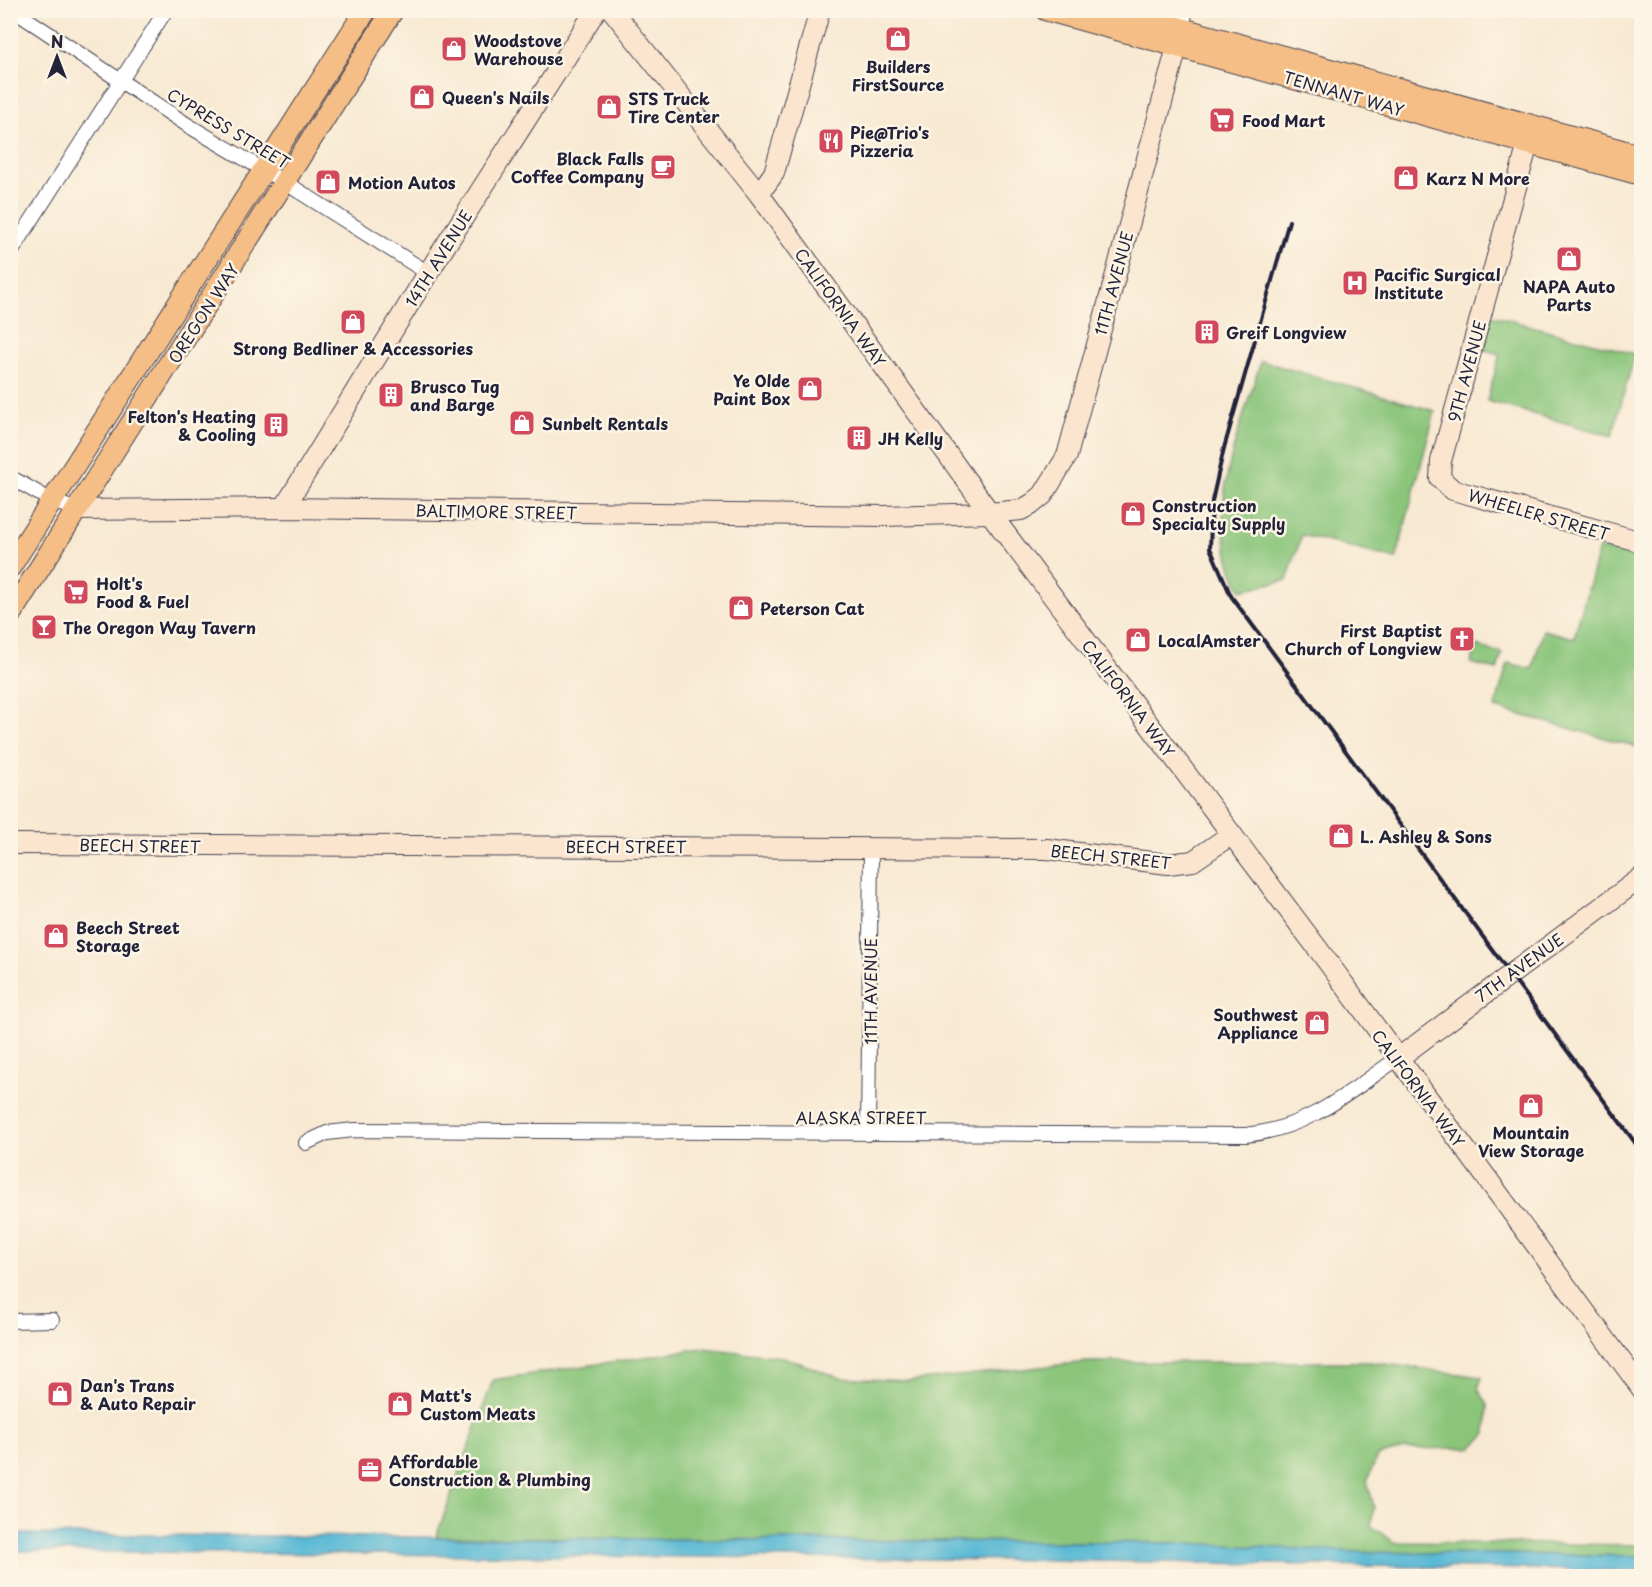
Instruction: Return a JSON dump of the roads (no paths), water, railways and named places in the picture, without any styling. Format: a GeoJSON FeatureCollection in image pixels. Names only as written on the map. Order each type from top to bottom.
{"type":"FeatureCollection","features":[{"type":"Feature","properties":{"kind":"main road","name":"OREGON WAY"},"geometry":{"type":"LineString","coordinates":[[10,567],[366,10]]}},
{"type":"Feature","properties":{"kind":"main road","name":"OREGON WAY"},"geometry":{"type":"LineString","coordinates":[[10,615],[286,183],[393,10]]}},
{"type":"Feature","properties":{"kind":"main road","name":"TENNANT WAY"},"geometry":{"type":"LineString","coordinates":[[1046,10],[1182,29]]}},
{"type":"Feature","properties":{"kind":"main road","name":"TENNANT WAY"},"geometry":{"type":"LineString","coordinates":[[1115,10],[1530,135],[1641,176]]}},
{"type":"Feature","properties":{"kind":"main road","name":"TENNANT WAY"},"geometry":{"type":"LineString","coordinates":[[1530,135],[1641,156]]}},
{"type":"Feature","properties":{"kind":"street","name":"CYPRESS STREET"},"geometry":{"type":"LineString","coordinates":[[14,10],[262,170],[428,273]]}},
{"type":"Feature","properties":{"kind":"street"},"geometry":{"type":"LineString","coordinates":[[10,254],[166,10]]}},
{"type":"Feature","properties":{"kind":"street","name":"14TH AVENUE"},"geometry":{"type":"LineString","coordinates":[[284,508],[428,273],[596,10]]}},
{"type":"Feature","properties":{"kind":"street","name":"CALIFORNIA WAY"},"geometry":{"type":"LineString","coordinates":[[612,10],[759,194],[990,513],[1232,834],[1641,1389]]}},
{"type":"Feature","properties":{"kind":"street"},"geometry":{"type":"LineString","coordinates":[[759,194],[774,173],[820,10]]}},
{"type":"Feature","properties":{"kind":"street","name":"11TH AVENUE"},"geometry":{"type":"LineString","coordinates":[[990,513],[1021,510],[1032,504],[1043,495],[1067,456],[1182,29]]}},
{"type":"Feature","properties":{"kind":"street","name":"9TH AVENUE"},"geometry":{"type":"LineString","coordinates":[[1440,478],[1441,461],[1530,135]]}},
{"type":"Feature","properties":{"kind":"street","name":"BALTIMORE STREET"},"geometry":{"type":"LineString","coordinates":[[10,477],[52,501],[77,510],[284,508],[884,516],[990,513]]}},
{"type":"Feature","properties":{"kind":"street","name":"WHEELER STREET"},"geometry":{"type":"LineString","coordinates":[[1440,478],[1453,490],[1641,542]]}},
{"type":"Feature","properties":{"kind":"street","name":"BEECH STREET"},"geometry":{"type":"LineString","coordinates":[[10,844],[1047,849],[1168,864],[1193,861],[1232,834]]}},
{"type":"Feature","properties":{"kind":"street","name":"11TH AVENUE"},"geometry":{"type":"LineString","coordinates":[[868,1134],[871,848]]}},
{"type":"Feature","properties":{"kind":"street","name":"7TH AVENUE"},"geometry":{"type":"LineString","coordinates":[[1397,1059],[1641,877]]}},
{"type":"Feature","properties":{"kind":"street","name":"ALASKA STREET"},"geometry":{"type":"LineString","coordinates":[[306,1143],[327,1133],[354,1130],[1231,1136],[1261,1134],[1317,1115],[1397,1059]]}},
{"type":"Feature","properties":{"kind":"street"},"geometry":{"type":"LineString","coordinates":[[10,1321],[52,1320]]}},
{"type":"Feature","properties":{"kind":"water"},"geometry":{"type":"Polygon","coordinates":[[[11,1534],[1185,1543],[1358,1552],[1641,1556],[1642,1571],[1046,1560],[11,1551],[11,1534]]]}},
{"type":"Feature","properties":{"kind":"railway"},"geometry":{"type":"LineString","coordinates":[[1289,221],[1224,448],[1212,501],[1210,548],[1231,596],[1642,1152]]}},
{"type":"Feature","properties":{"kind":"place","name":"Builders FirstSource"},"geometry":{"type":"Point","coordinates":[898,39]}},
{"type":"Feature","properties":{"kind":"place","name":"Woodstove Warehouse"},"geometry":{"type":"Point","coordinates":[454,49]}},
{"type":"Feature","properties":{"kind":"place","name":"Queen's Nails"},"geometry":{"type":"Point","coordinates":[422,97]}},
{"type":"Feature","properties":{"kind":"place","name":"STS Truck Tire Center"},"geometry":{"type":"Point","coordinates":[609,107]}},
{"type":"Feature","properties":{"kind":"place","name":"Food Mart"},"geometry":{"type":"Point","coordinates":[1222,120]}},
{"type":"Feature","properties":{"kind":"place","name":"Pie@Trio's Pizzeria"},"geometry":{"type":"Point","coordinates":[831,141]}},
{"type":"Feature","properties":{"kind":"place","name":"Black Falls Coffee Company"},"geometry":{"type":"Point","coordinates":[663,167]}},
{"type":"Feature","properties":{"kind":"place","name":"Karz N More"},"geometry":{"type":"Point","coordinates":[1406,178]}},
{"type":"Feature","properties":{"kind":"place","name":"Motion Autos"},"geometry":{"type":"Point","coordinates":[328,182]}},
{"type":"Feature","properties":{"kind":"place","name":"NAPA Auto Parts"},"geometry":{"type":"Point","coordinates":[1569,259]}},
{"type":"Feature","properties":{"kind":"place","name":"Pacific Surgical Institute"},"geometry":{"type":"Point","coordinates":[1355,283]}},
{"type":"Feature","properties":{"kind":"place","name":"Strong Bedliner & Accessories"},"geometry":{"type":"Point","coordinates":[353,322]}},
{"type":"Feature","properties":{"kind":"place","name":"Greif Longview"},"geometry":{"type":"Point","coordinates":[1207,332]}},
{"type":"Feature","properties":{"kind":"place","name":"Ye Olde Paint Box"},"geometry":{"type":"Point","coordinates":[810,389]}},
{"type":"Feature","properties":{"kind":"place","name":"Brusco Tug and Barge"},"geometry":{"type":"Point","coordinates":[391,395]}},
{"type":"Feature","properties":{"kind":"place","name":"Sunbelt Rentals"},"geometry":{"type":"Point","coordinates":[522,423]}},
{"type":"Feature","properties":{"kind":"place","name":"Felton's Heating & Cooling"},"geometry":{"type":"Point","coordinates":[276,425]}},
{"type":"Feature","properties":{"kind":"place","name":"JH Kelly"},"geometry":{"type":"Point","coordinates":[859,438]}},
{"type":"Feature","properties":{"kind":"place","name":"Construction Specialty Supply"},"geometry":{"type":"Point","coordinates":[1133,514]}},
{"type":"Feature","properties":{"kind":"place","name":"Holt's Food & Fuel"},"geometry":{"type":"Point","coordinates":[76,592]}},
{"type":"Feature","properties":{"kind":"place","name":"Peterson Cat"},"geometry":{"type":"Point","coordinates":[741,608]}},
{"type":"Feature","properties":{"kind":"place","name":"The Oregon Way Tavern"},"geometry":{"type":"Point","coordinates":[44,627]}},
{"type":"Feature","properties":{"kind":"place","name":"First Baptist Church of Longview"},"geometry":{"type":"Point","coordinates":[1462,639]}},
{"type":"Feature","properties":{"kind":"place","name":"LocalAmster"},"geometry":{"type":"Point","coordinates":[1138,640]}},
{"type":"Feature","properties":{"kind":"place","name":"L. Ashley & Sons"},"geometry":{"type":"Point","coordinates":[1341,836]}},
{"type":"Feature","properties":{"kind":"place","name":"Beech Street Storage"},"geometry":{"type":"Point","coordinates":[56,936]}},
{"type":"Feature","properties":{"kind":"place","name":"Southwest Appliance"},"geometry":{"type":"Point","coordinates":[1317,1023]}},
{"type":"Feature","properties":{"kind":"place","name":"Mountain View Storage"},"geometry":{"type":"Point","coordinates":[1531,1106]}},
{"type":"Feature","properties":{"kind":"place","name":"Dan's Trans & Auto Repair"},"geometry":{"type":"Point","coordinates":[60,1394]}},
{"type":"Feature","properties":{"kind":"place","name":"Matt's Custom Meats"},"geometry":{"type":"Point","coordinates":[400,1404]}},
{"type":"Feature","properties":{"kind":"place","name":"Affordable Construction & Plumbing"},"geometry":{"type":"Point","coordinates":[370,1470]}}]}
